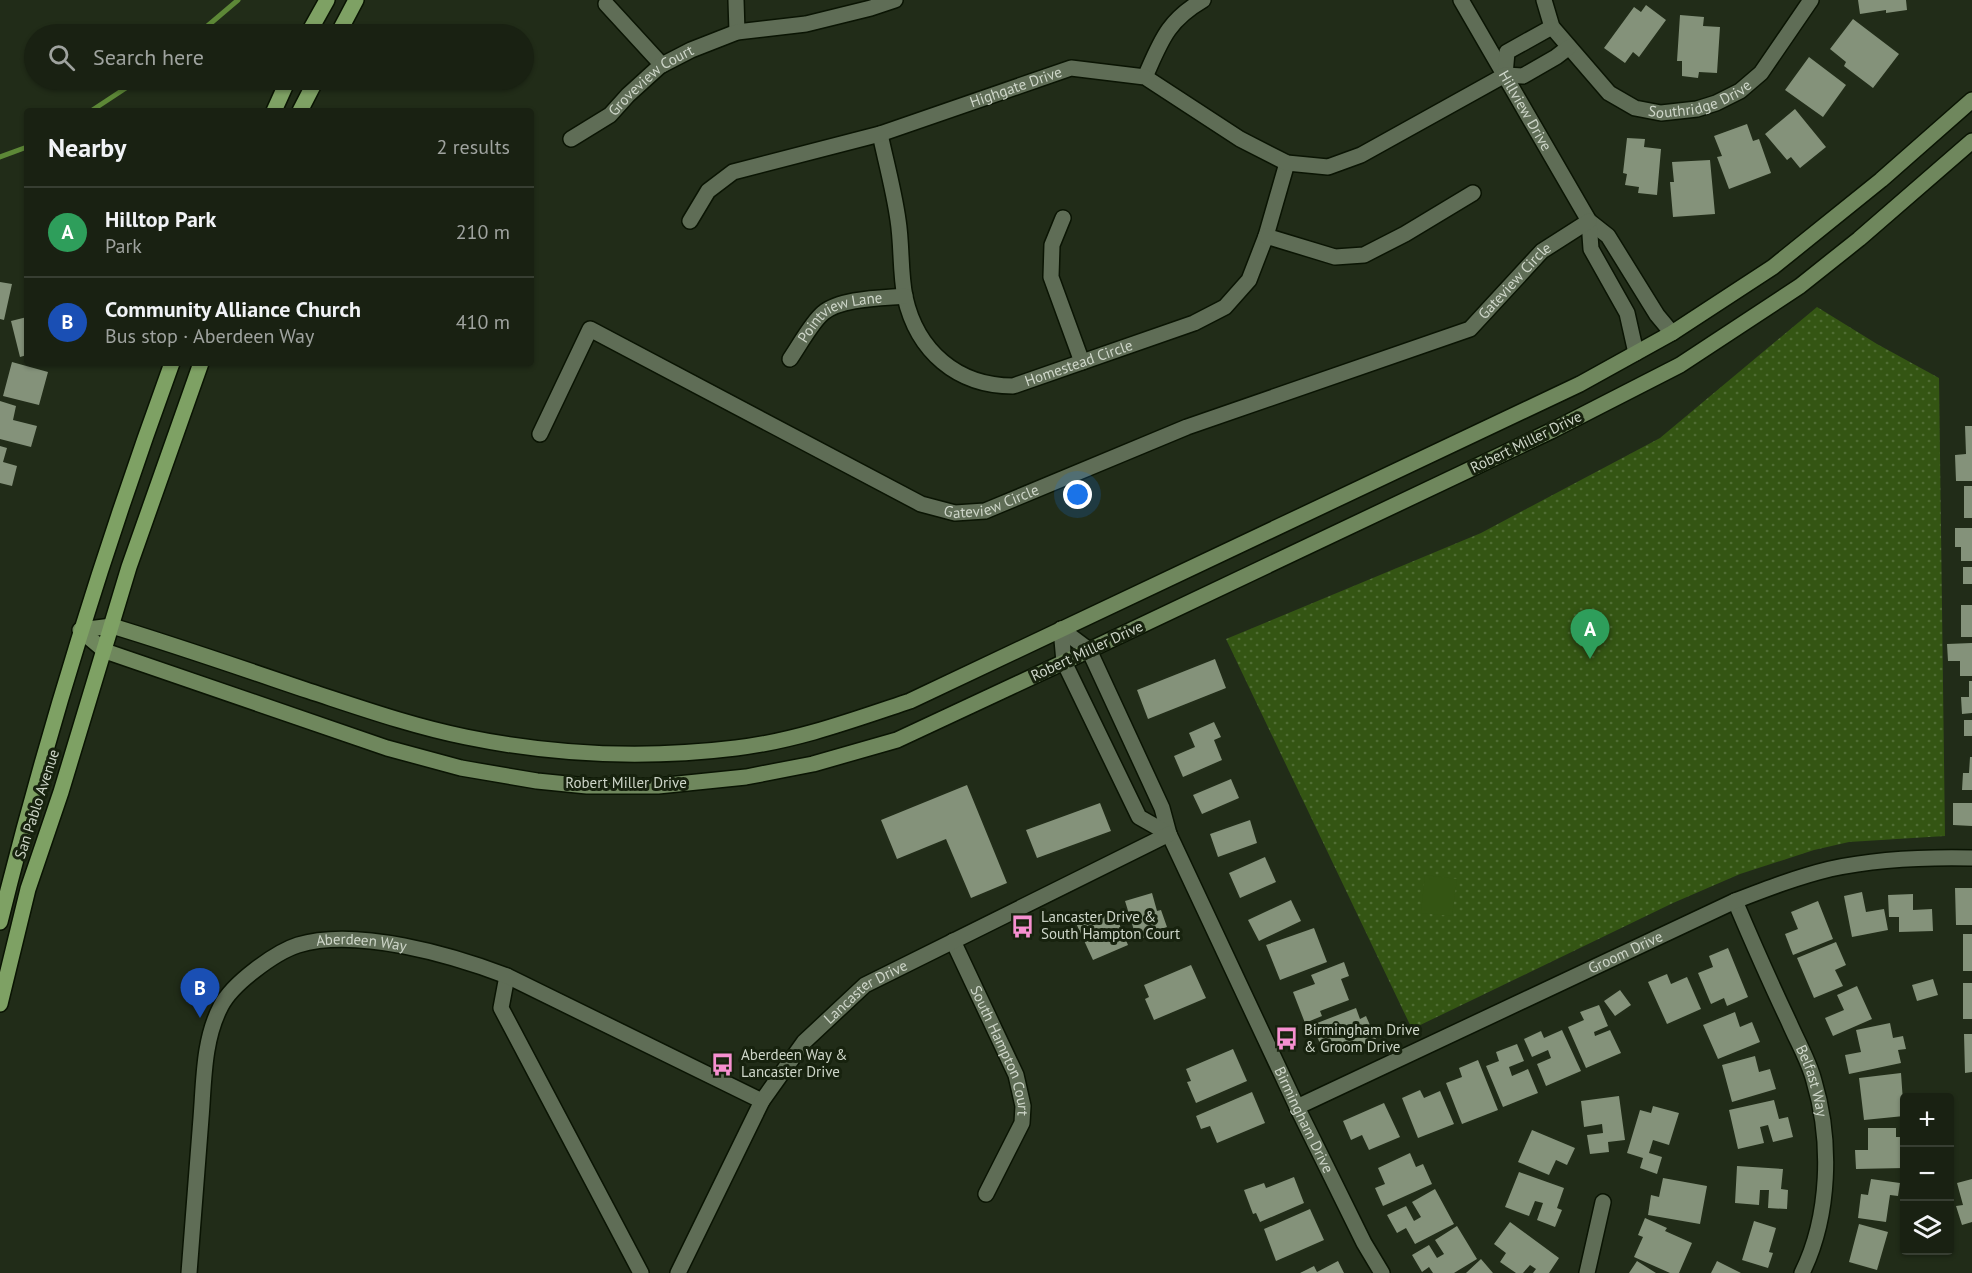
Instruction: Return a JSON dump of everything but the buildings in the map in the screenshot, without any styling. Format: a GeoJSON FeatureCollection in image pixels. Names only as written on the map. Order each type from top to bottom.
{"type":"FeatureCollection","features":[{"type":"Feature","properties":{"kind":"main road"},"geometry":{"type":"LineString","coordinates":[[314,24],[327,0]]}},
{"type":"Feature","properties":{"kind":"main road"},"geometry":{"type":"LineString","coordinates":[[343,24],[356,0]]}},
{"type":"Feature","properties":{"kind":"main road"},"geometry":{"type":"LineString","coordinates":[[275,108],[283,90]]}},
{"type":"Feature","properties":{"kind":"main road"},"geometry":{"type":"LineString","coordinates":[[302,108],[311,90]]}},
{"type":"Feature","properties":{"kind":"main road","name":"Robert Miller Drive"},"geometry":{"type":"LineString","coordinates":[[112,626],[391,718],[465,737],[529,748],[583,753],[649,755],[737,748],[806,735],[910,701],[1580,384],[1672,333],[1773,267],[1881,180],[1972,100]]}},
{"type":"Feature","properties":{"kind":"main road","name":"Robert Miller Drive"},"geometry":{"type":"LineString","coordinates":[[105,651],[387,748],[461,768],[537,781],[587,786],[658,786],[746,777],[813,764],[897,740],[1551,431],[1680,365],[1800,286],[1859,239],[1972,141]]}},
{"type":"Feature","properties":{"kind":"main road","name":"San Pablo Avenue"},"geometry":{"type":"LineString","coordinates":[[0,922],[80,630],[123,497],[171,366]]}},
{"type":"Feature","properties":{"kind":"main road","name":"San Pablo Avenue"},"geometry":{"type":"LineString","coordinates":[[0,1004],[28,890],[61,792],[129,567],[200,366]]}},
{"type":"Feature","properties":{"kind":"main road"},"geometry":{"type":"LineString","coordinates":[[80,630],[112,626]]}},
{"type":"Feature","properties":{"kind":"main road"},"geometry":{"type":"LineString","coordinates":[[80,630],[105,651]]}},
{"type":"Feature","properties":{"kind":"street"},"geometry":{"type":"LineString","coordinates":[[736,0],[737,32]]}},
{"type":"Feature","properties":{"kind":"street","name":"Groveview Court"},"geometry":{"type":"LineString","coordinates":[[572,139],[610,115],[628,95],[662,65],[691,50],[737,32],[806,24],[896,0]]}},
{"type":"Feature","properties":{"kind":"street"},"geometry":{"type":"LineString","coordinates":[[1145,77],[1161,39],[1174,20],[1203,0]]}},
{"type":"Feature","properties":{"kind":"street","name":"Hillview Drive"},"geometry":{"type":"LineString","coordinates":[[1461,0],[1589,221]]}},
{"type":"Feature","properties":{"kind":"street","name":"Southridge Drive"},"geometry":{"type":"LineString","coordinates":[[1544,0],[1551,27],[1609,93],[1635,108],[1662,113],[1697,109],[1716,103],[1740,91],[1761,73],[1811,0]]}},
{"type":"Feature","properties":{"kind":"street"},"geometry":{"type":"LineString","coordinates":[[606,4],[662,65]]}},
{"type":"Feature","properties":{"kind":"street"},"geometry":{"type":"LineString","coordinates":[[1551,27],[1507,52],[1505,75],[1523,76],[1569,47]]}},
{"type":"Feature","properties":{"kind":"street","name":"Highgate Drive"},"geometry":{"type":"LineString","coordinates":[[690,221],[708,191],[733,172],[880,134],[1071,68],[1145,77],[1240,139],[1287,163],[1328,167],[1361,154],[1505,75]]}},
{"type":"Feature","properties":{"kind":"street","name":"Homestead Circle"},"geometry":{"type":"LineString","coordinates":[[880,134],[898,220],[905,296],[922,342],[945,365],[973,379],[994,386],[1013,386],[1194,323],[1225,307],[1249,280],[1266,236],[1287,163]]}},
{"type":"Feature","properties":{"kind":"street"},"geometry":{"type":"LineString","coordinates":[[1266,236],[1335,257],[1364,255],[1473,194]]}},
{"type":"Feature","properties":{"kind":"street"},"geometry":{"type":"LineString","coordinates":[[1063,218],[1052,245],[1051,277],[1082,362]]}},
{"type":"Feature","properties":{"kind":"street"},"geometry":{"type":"LineString","coordinates":[[1589,221],[1608,236],[1657,315],[1672,333]]}},
{"type":"Feature","properties":{"kind":"street"},"geometry":{"type":"LineString","coordinates":[[1589,221],[1591,249],[1626,313],[1636,353]]}},
{"type":"Feature","properties":{"kind":"street","name":"Gateview Circle"},"geometry":{"type":"LineString","coordinates":[[540,434],[590,329],[921,504],[955,513],[985,511],[1187,427],[1470,329],[1542,251],[1589,221]]}},
{"type":"Feature","properties":{"kind":"street","name":"Pointview Lane"},"geometry":{"type":"LineString","coordinates":[[790,358],[823,313],[834,307],[857,301],[905,296]]}},
{"type":"Feature","properties":{"kind":"street"},"geometry":{"type":"LineString","coordinates":[[1062,629],[1064,663],[1139,817],[1169,834]]}},
{"type":"Feature","properties":{"kind":"street","name":"Birmingham Drive"},"geometry":{"type":"LineString","coordinates":[[1062,629],[1089,650],[1162,808],[1169,834],[1298,1107],[1364,1243],[1382,1273]]}},
{"type":"Feature","properties":{"kind":"street","name":"Lancaster Drive"},"geometry":{"type":"LineString","coordinates":[[678,1273],[762,1101],[804,1042],[865,985],[1169,834]]}},
{"type":"Feature","properties":{"kind":"street","name":"Groom Drive"},"geometry":{"type":"LineString","coordinates":[[1298,1107],[1734,901],[1782,882],[1832,869],[1887,861],[1972,858]]}},
{"type":"Feature","properties":{"kind":"street","name":"Belfast Way"},"geometry":{"type":"LineString","coordinates":[[1734,901],[1814,1080],[1825,1132],[1824,1186],[1820,1221],[1810,1256],[1802,1273]]}},
{"type":"Feature","properties":{"kind":"street","name":"Aberdeen Way"},"geometry":{"type":"LineString","coordinates":[[189,1273],[209,1042],[221,1006],[241,981],[280,953],[298,945],[339,939],[389,944],[437,954],[484,968],[507,976],[762,1101]]}},
{"type":"Feature","properties":{"kind":"street","name":"South Hampton Court"},"geometry":{"type":"LineString","coordinates":[[954,941],[1016,1075],[1023,1106],[1022,1123],[986,1194]]}},
{"type":"Feature","properties":{"kind":"street"},"geometry":{"type":"LineString","coordinates":[[507,976],[501,1008],[641,1273]]}},
{"type":"Feature","properties":{"kind":"street"},"geometry":{"type":"LineString","coordinates":[[1587,1273],[1603,1202]]}},
{"type":"Feature","properties":{"kind":"green space"},"geometry":{"type":"Polygon","coordinates":[[[1817,307],[1939,378],[1945,836],[1849,842],[1814,850],[1740,874],[1673,903],[1412,1029],[1226,639],[1481,533],[1660,438],[1817,307]]]}},
{"type":"Feature","properties":{"kind":"green space"},"geometry":{"type":"Polygon","coordinates":[[[1425,875],[1457,879],[1452,916],[1421,913],[1425,875]]]}},
{"type":"Feature","properties":{"kind":"waterway"},"geometry":{"type":"LineString","coordinates":[[210,24],[238,0]]}},
{"type":"Feature","properties":{"kind":"waterway"},"geometry":{"type":"LineString","coordinates":[[96,108],[123,90]]}},
{"type":"Feature","properties":{"kind":"waterway"},"geometry":{"type":"LineString","coordinates":[[0,157],[24,148]]}},
{"type":"Feature","properties":{"kind":"place","name":"Hilltop Park"},"geometry":{"type":"Point","coordinates":[1590,659]}},
{"type":"Feature","properties":{"kind":"place","name":"Lancaster Drive & South Hampton Court"},"geometry":{"type":"Point","coordinates":[1023,926]}},
{"type":"Feature","properties":{"kind":"place","name":"Community Alliance Church"},"geometry":{"type":"Point","coordinates":[200,1018]}},
{"type":"Feature","properties":{"kind":"place","name":"Birmingham Drive & Groom Drive"},"geometry":{"type":"Point","coordinates":[1286,1039]}},
{"type":"Feature","properties":{"kind":"place","name":"Aberdeen Way & Lancaster Drive"},"geometry":{"type":"Point","coordinates":[723,1064]}}]}
